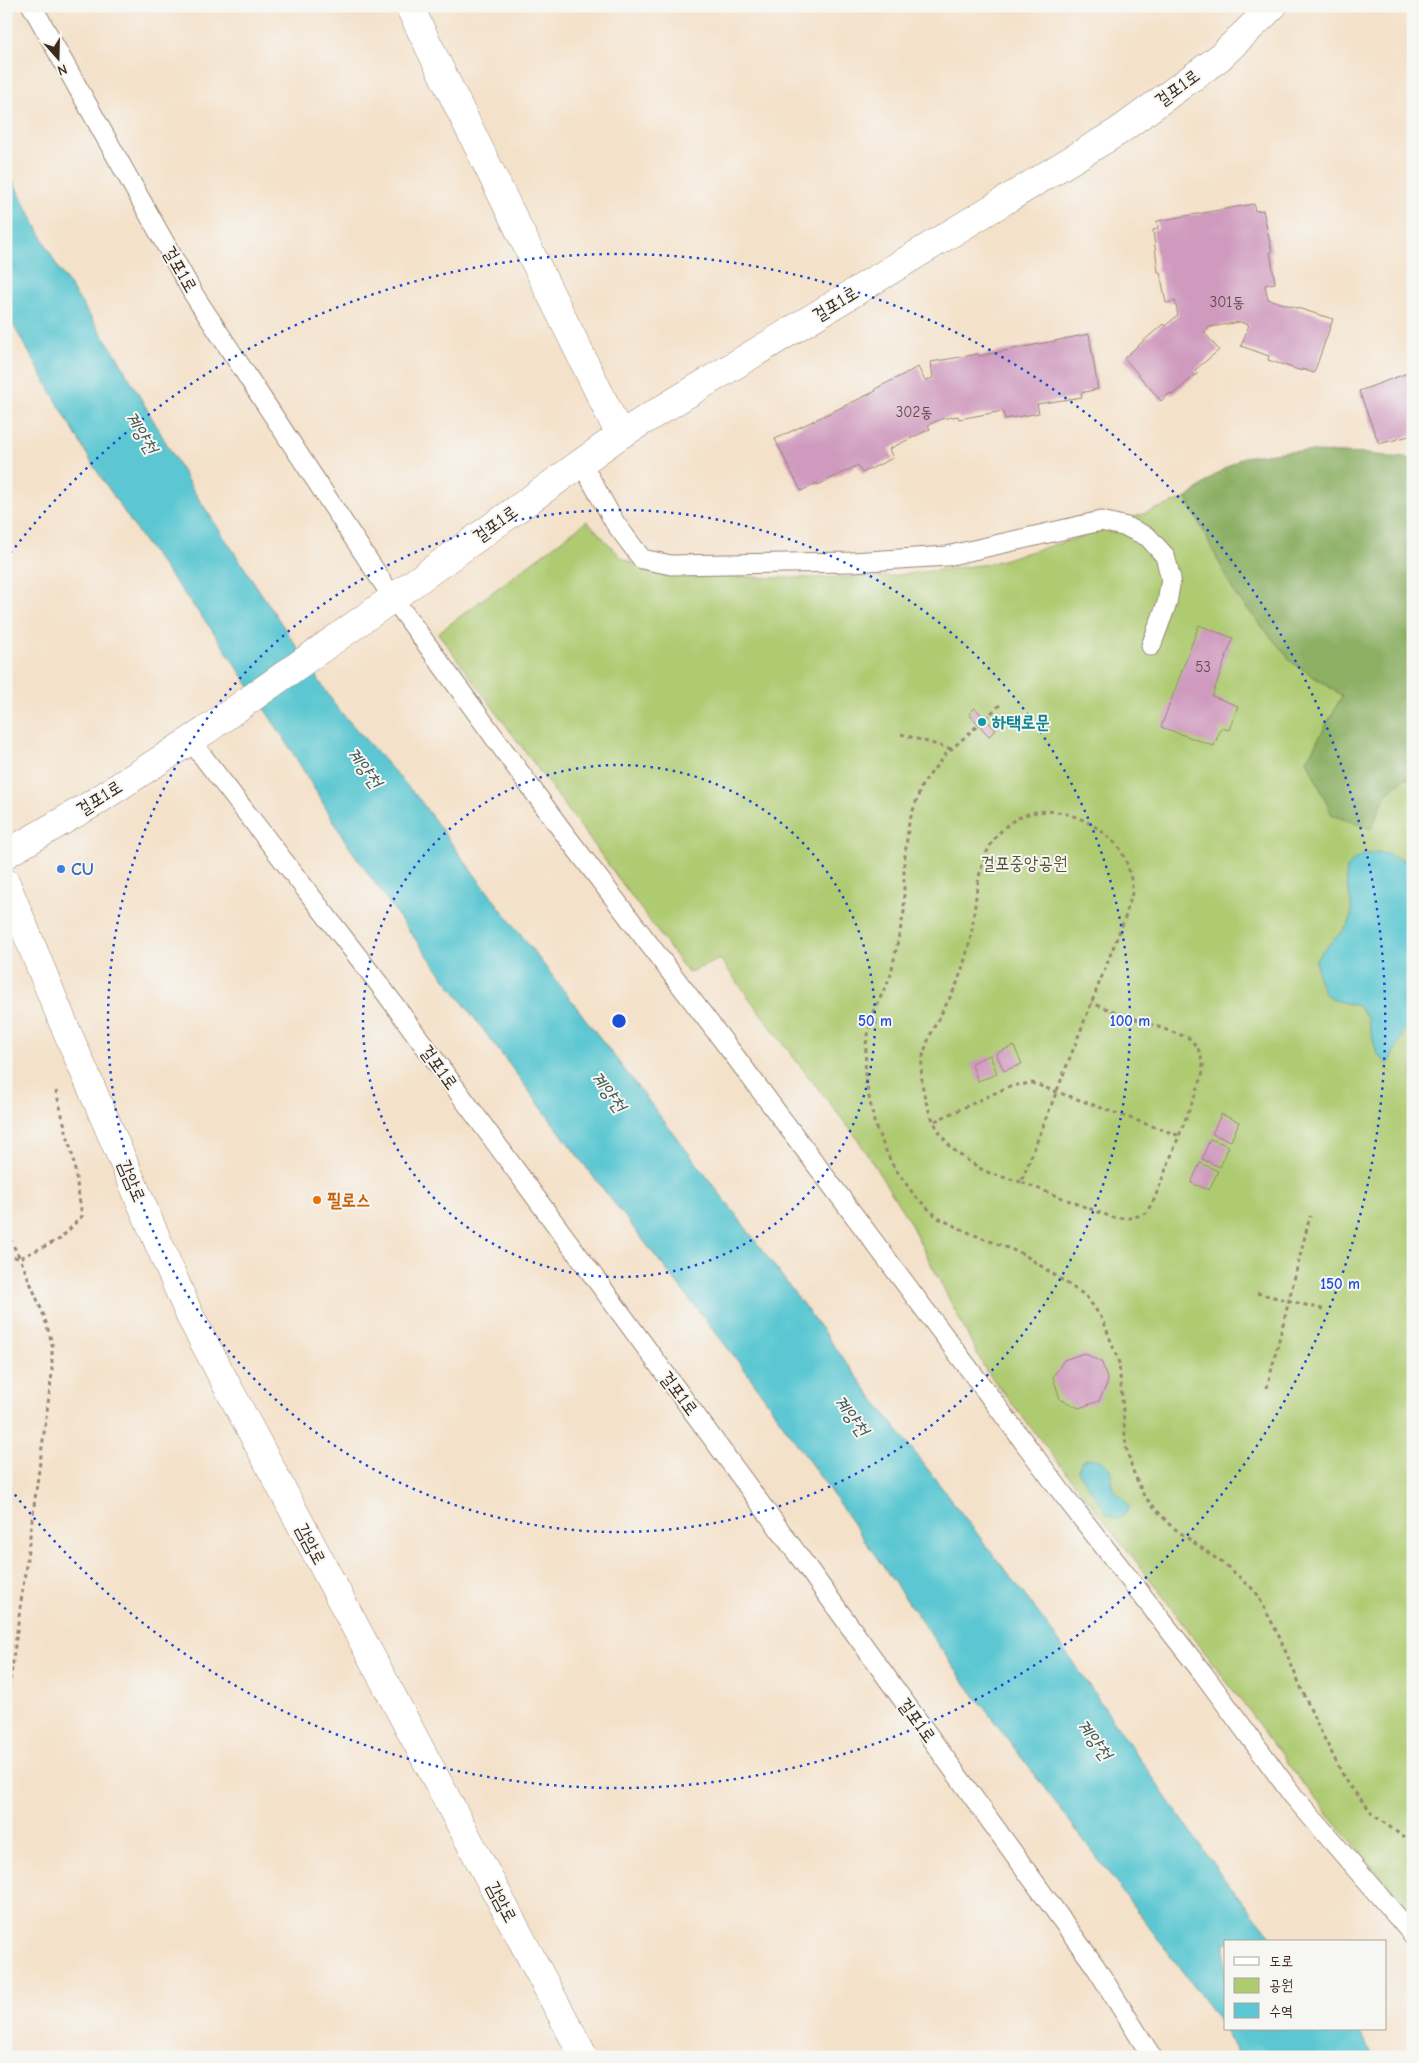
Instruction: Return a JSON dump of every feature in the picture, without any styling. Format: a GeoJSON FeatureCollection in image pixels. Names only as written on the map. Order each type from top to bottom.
{"type":"FeatureCollection","features":[{"type":"Feature","properties":{"kind":"street"},"geometry":{"type":"LineString","coordinates":[[409,6],[620,435]]}},
{"type":"Feature","properties":{"kind":"street","name":"걸포1로"},"geometry":{"type":"LineString","coordinates":[[6,854],[92,804],[198,736],[620,435],[1119,131],[1219,58],[1273,6]]}},
{"type":"Feature","properties":{"kind":"street","name":"감암로"},"geometry":{"type":"LineString","coordinates":[[6,883],[62,1020],[190,1316],[584,2057]]}},
{"type":"Feature","properties":{"kind":"lane","name":"걸포1로"},"geometry":{"type":"LineString","coordinates":[[32,6],[194,295],[382,605]]}},
{"type":"Feature","properties":{"kind":"lane"},"geometry":{"type":"LineString","coordinates":[[581,462],[615,524],[642,559],[672,565],[852,562],[947,556],[1101,521],[1128,527],[1148,537],[1165,556],[1171,579],[1167,603],[1151,646]]}},
{"type":"Feature","properties":{"kind":"lane"},"geometry":{"type":"LineString","coordinates":[[382,605],[560,829],[737,1058],[1062,1492],[1202,1672],[1294,1797],[1413,1935]]}},
{"type":"Feature","properties":{"kind":"lane","name":"걸포1로"},"geometry":{"type":"LineString","coordinates":[[198,736],[807,1567],[1095,1966],[1152,2057]]}},
{"type":"Feature","properties":{"kind":"path"},"geometry":{"type":"LineString","coordinates":[[1000,705],[951,749],[922,786],[909,822],[904,864],[904,912],[890,978],[873,1012],[866,1044],[865,1078],[875,1126],[892,1164],[914,1195],[938,1218],[1023,1254],[1086,1296],[1103,1320],[1119,1363],[1126,1447],[1133,1471],[1144,1496],[1171,1526],[1228,1567],[1256,1592],[1278,1634],[1315,1720],[1347,1783],[1375,1816],[1413,1844]]}},
{"type":"Feature","properties":{"kind":"path"},"geometry":{"type":"LineString","coordinates":[[901,734],[951,749]]}},
{"type":"Feature","properties":{"kind":"path"},"geometry":{"type":"LineString","coordinates":[[1021,1182],[1091,1003],[1126,915],[1132,893],[1129,871],[1120,849],[1094,826],[1080,818],[1058,811],[1037,812],[1012,822],[992,840],[980,871],[969,944],[958,981],[924,1050],[921,1073],[922,1091],[935,1121],[953,1150],[980,1169],[1021,1182],[1114,1218],[1132,1218],[1146,1213],[1154,1200],[1202,1077],[1203,1063],[1198,1048],[1189,1038],[1091,1003]]}},
{"type":"Feature","properties":{"kind":"path"},"geometry":{"type":"LineString","coordinates":[[935,1121],[1010,1086],[1032,1083],[1180,1136]]}},
{"type":"Feature","properties":{"kind":"path"},"geometry":{"type":"LineString","coordinates":[[6,1256],[20,1258],[60,1239],[82,1216],[73,1158],[55,1087]]}},
{"type":"Feature","properties":{"kind":"path"},"geometry":{"type":"LineString","coordinates":[[1266,1388],[1310,1216]]}},
{"type":"Feature","properties":{"kind":"path"},"geometry":{"type":"LineString","coordinates":[[6,1232],[20,1258],[44,1316],[52,1344],[52,1374],[6,1712]]}},
{"type":"Feature","properties":{"kind":"path"},"geometry":{"type":"LineString","coordinates":[[1257,1293],[1326,1310]]}},
{"type":"Feature","properties":{"kind":"green space"},"geometry":{"type":"Polygon","coordinates":[[[1288,451],[1368,454],[1413,459],[1413,781],[1406,778],[1387,792],[1371,829],[1332,815],[1307,760],[1342,696],[1292,662],[1235,594],[1187,498],[1216,474],[1243,457],[1288,451]]]}},
{"type":"Feature","properties":{"kind":"green space","name":"걸포중앙공원"},"geometry":{"type":"Polygon","coordinates":[[[1187,498],[1235,594],[1292,662],[1343,696],[1307,760],[1371,829],[1387,792],[1406,778],[1413,781],[1413,1916],[1306,1788],[1156,1587],[985,1369],[909,1221],[857,1138],[720,959],[688,973],[438,633],[587,521],[622,558],[654,574],[783,578],[882,577],[988,564],[1074,539],[1187,498]]]}},
{"type":"Feature","properties":{"kind":"water","name":"계양천"},"geometry":{"type":"Polygon","coordinates":[[[6,168],[58,268],[116,355],[193,490],[337,708],[419,799],[474,874],[730,1207],[879,1406],[1042,1618],[1220,1874],[1274,1940],[1224,1940],[1224,2030],[1213,2012],[955,1669],[748,1374],[589,1171],[404,924],[348,845],[287,743],[215,634],[143,540],[93,465],[6,312],[6,168]]]}},
{"type":"Feature","properties":{"kind":"water"},"geometry":{"type":"Polygon","coordinates":[[[1379,852],[1407,861],[1413,860],[1413,1014],[1388,1064],[1377,1054],[1367,1017],[1359,1006],[1337,1001],[1324,993],[1318,977],[1316,959],[1350,921],[1351,911],[1346,879],[1347,870],[1352,862],[1362,856],[1379,852]]]}},
{"type":"Feature","properties":{"kind":"water"},"geometry":{"type":"Polygon","coordinates":[[[1090,1458],[1106,1464],[1111,1474],[1111,1484],[1129,1507],[1125,1514],[1117,1519],[1107,1514],[1078,1470],[1082,1461],[1090,1458]]]}},
{"type":"Feature","properties":{"kind":"water"},"geometry":{"type":"Polygon","coordinates":[[[1224,2030],[1357,2030],[1376,2057],[1241,2057],[1224,2030]]]}},
{"type":"Feature","properties":{"kind":"building"},"geometry":{"type":"Polygon","coordinates":[[[1254,204],[1255,211],[1263,210],[1272,252],[1270,252],[1275,283],[1265,285],[1268,299],[1333,319],[1314,373],[1268,360],[1269,356],[1241,346],[1249,325],[1240,322],[1210,327],[1204,332],[1219,350],[1195,370],[1198,373],[1172,395],[1170,393],[1161,401],[1124,358],[1163,324],[1165,326],[1178,315],[1175,301],[1166,303],[1160,272],[1158,272],[1153,230],[1158,229],[1157,221],[1254,204]]]}},
{"type":"Feature","properties":{"kind":"building"},"geometry":{"type":"Polygon","coordinates":[[[1089,334],[1098,389],[1081,393],[1082,397],[1037,404],[1039,413],[1005,419],[1003,411],[959,419],[958,416],[941,419],[928,425],[930,429],[889,449],[893,458],[862,473],[858,465],[818,485],[817,483],[801,491],[775,439],[876,391],[875,389],[918,367],[925,381],[933,378],[931,362],[978,354],[979,356],[1089,334]]]}},
{"type":"Feature","properties":{"kind":"building"},"geometry":{"type":"Polygon","coordinates":[[[1413,371],[1413,435],[1379,444],[1359,391],[1413,371]]]}},
{"type":"Feature","properties":{"kind":"building"},"geometry":{"type":"Polygon","coordinates":[[[1199,625],[1233,638],[1212,696],[1238,706],[1229,730],[1221,728],[1214,746],[1161,727],[1199,625]]]}},
{"type":"Feature","properties":{"kind":"building","name":"하택로문"},"geometry":{"type":"Polygon","coordinates":[[[975,708],[996,730],[989,736],[969,714],[975,708]]]}},
{"type":"Feature","properties":{"kind":"building"},"geometry":{"type":"Polygon","coordinates":[[[1014,1046],[1022,1064],[1004,1071],[996,1053],[1014,1046]]]}},
{"type":"Feature","properties":{"kind":"building"},"geometry":{"type":"Polygon","coordinates":[[[990,1055],[997,1074],[978,1081],[971,1063],[990,1055]]]}},
{"type":"Feature","properties":{"kind":"building"},"geometry":{"type":"Polygon","coordinates":[[[1221,1114],[1239,1122],[1231,1141],[1212,1134],[1221,1114]]]}},
{"type":"Feature","properties":{"kind":"building"},"geometry":{"type":"Polygon","coordinates":[[[1210,1139],[1229,1146],[1220,1167],[1202,1159],[1210,1139]]]}},
{"type":"Feature","properties":{"kind":"building"},"geometry":{"type":"Polygon","coordinates":[[[1200,1163],[1218,1171],[1209,1190],[1191,1183],[1200,1163]]]}},
{"type":"Feature","properties":{"kind":"building"},"geometry":{"type":"Polygon","coordinates":[[[1084,1353],[1102,1363],[1108,1382],[1099,1401],[1079,1408],[1060,1399],[1053,1377],[1064,1360],[1084,1353]]]}},
{"type":"Feature","properties":{"kind":"place","name":"하택로문"},"geometry":{"type":"Point","coordinates":[982,722]}},
{"type":"Feature","properties":{"kind":"place","name":"CU"},"geometry":{"type":"Point","coordinates":[61,869]}},
{"type":"Feature","properties":{"kind":"place","name":"필로스"},"geometry":{"type":"Point","coordinates":[317,1200]}}]}
